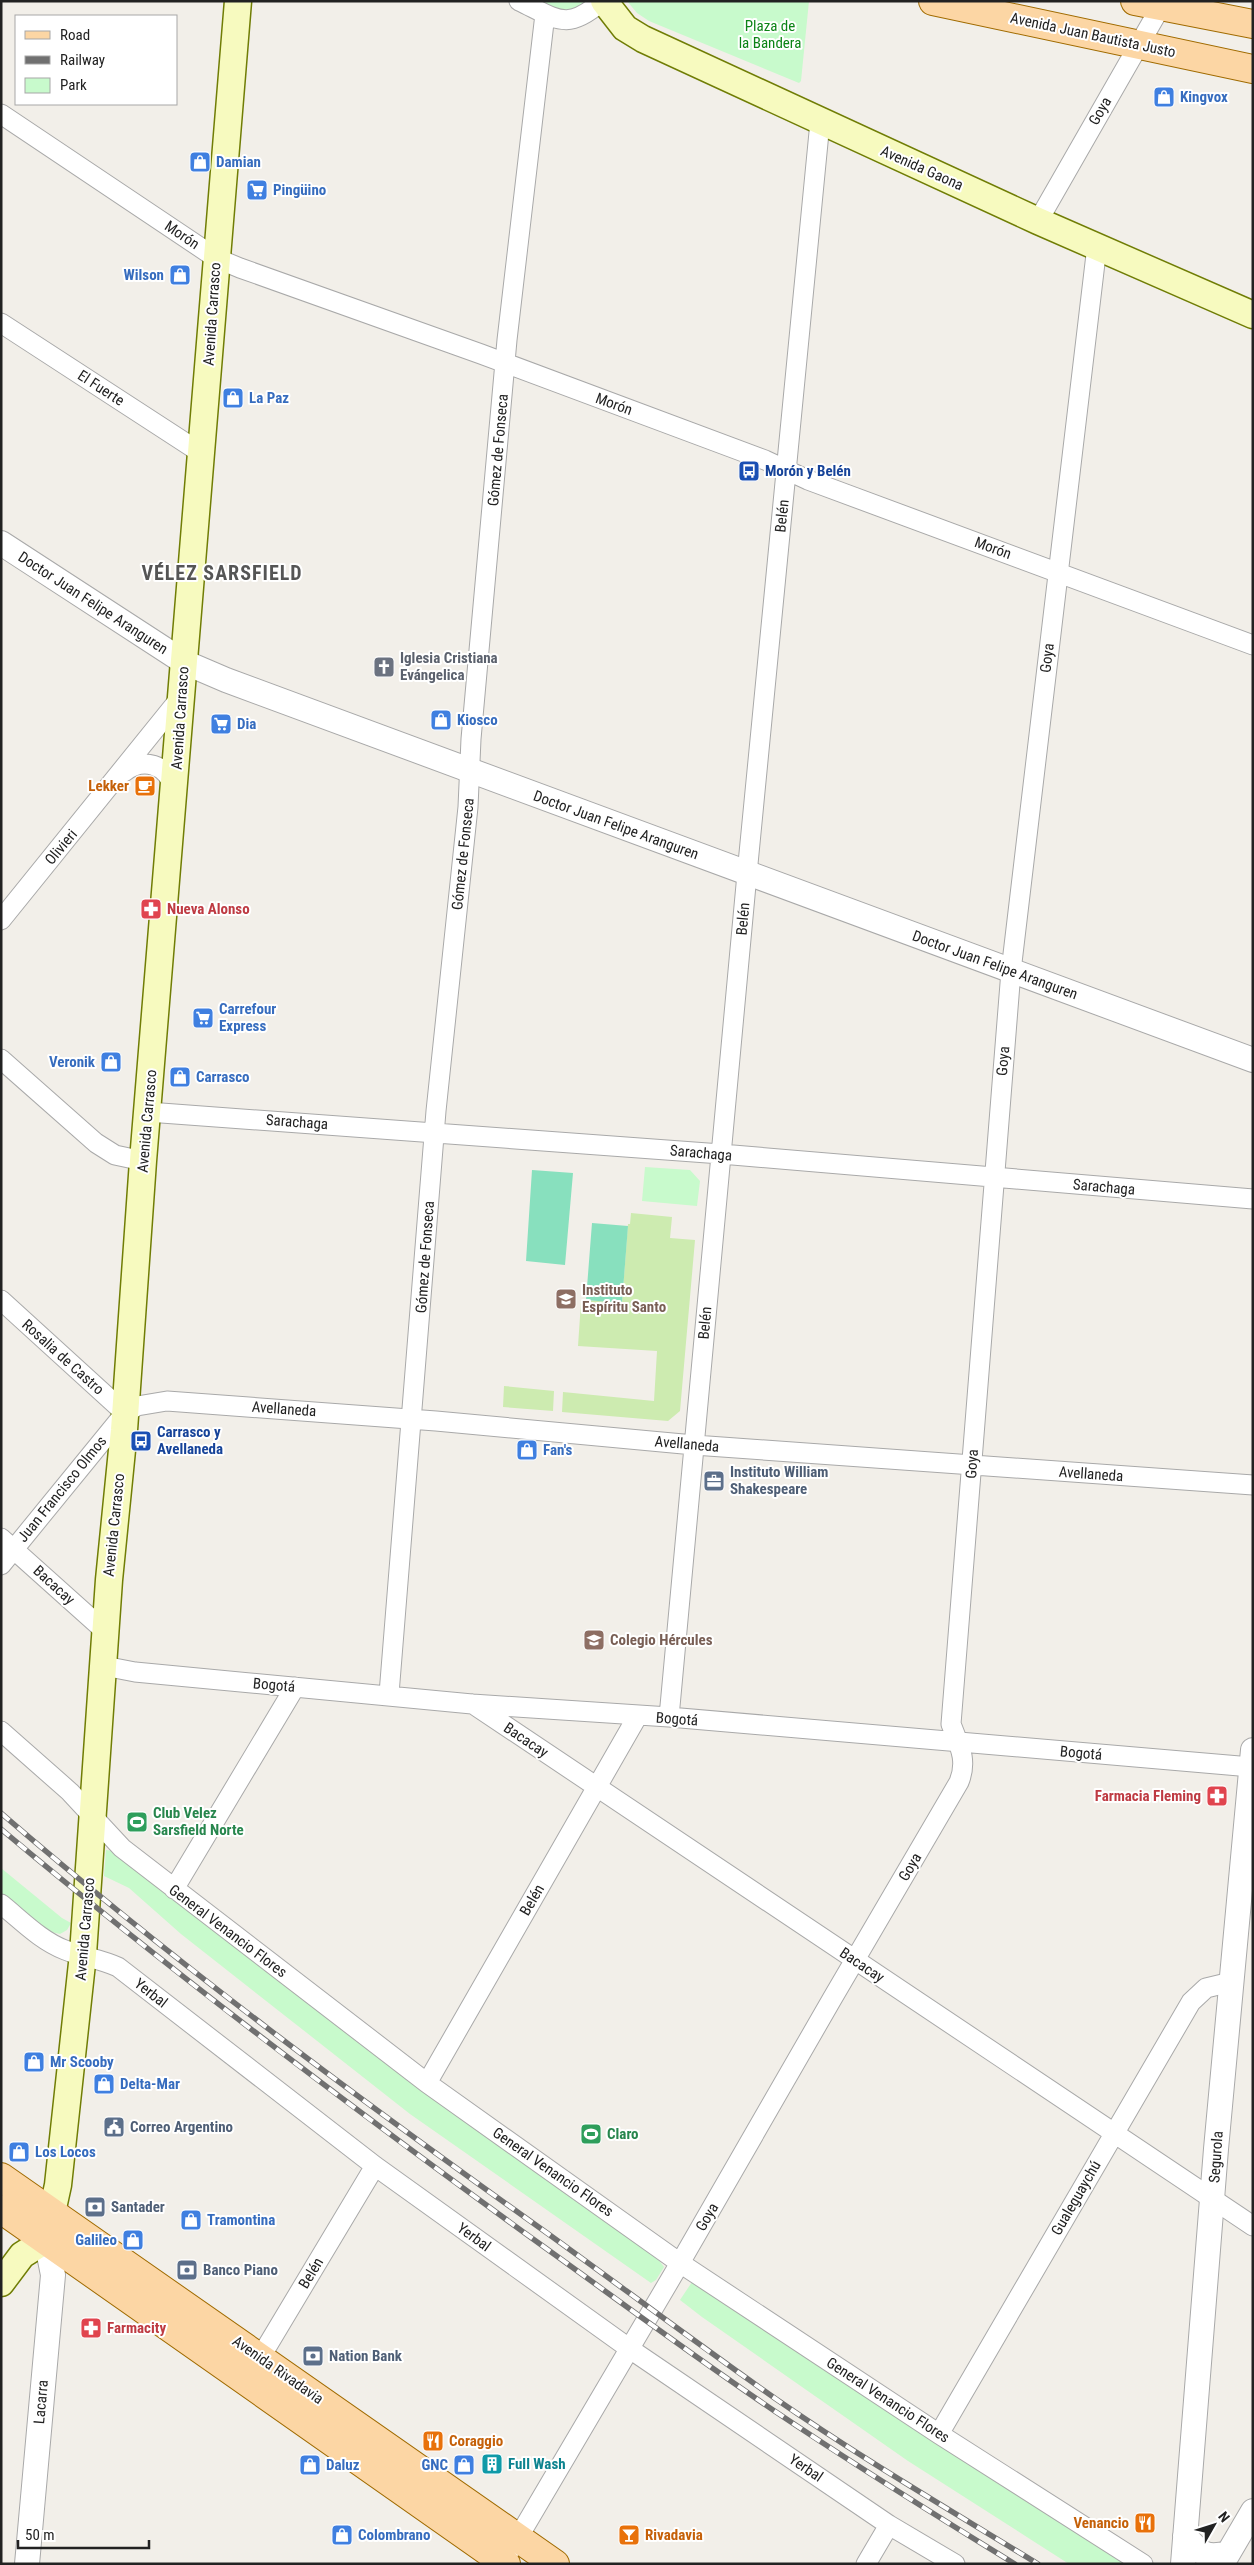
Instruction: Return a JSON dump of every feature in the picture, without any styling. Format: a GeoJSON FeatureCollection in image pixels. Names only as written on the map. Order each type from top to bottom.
{"type":"FeatureCollection","features":[{"type":"Feature","properties":{"kind":"main road","name":"Avenida Carrasco"},"geometry":{"type":"LineString","coordinates":[[46,2240],[64,2139],[83,1954],[109,1580],[125,1413],[143,1161],[238,1]]}},
{"type":"Feature","properties":{"kind":"main road","name":"Avenida Gaona"},"geometry":{"type":"LineString","coordinates":[[603,1],[617,20],[636,36],[1038,221],[1253,315]]}},
{"type":"Feature","properties":{"kind":"main road","name":"Avenida Juan Bautista Justo"},"geometry":{"type":"LineString","coordinates":[[933,1],[1253,69]]}},
{"type":"Feature","properties":{"kind":"main road"},"geometry":{"type":"LineString","coordinates":[[1154,3],[1253,24]]}},
{"type":"Feature","properties":{"kind":"main road","name":"Avenida Rivadavia"},"geometry":{"type":"LineString","coordinates":[[1,2177],[52,2212],[505,2563]]}},
{"type":"Feature","properties":{"kind":"main road","name":"Avenida Rivadavia"},"geometry":{"type":"LineString","coordinates":[[1,2209],[46,2240],[254,2369],[518,2537],[555,2564]]}},
{"type":"Feature","properties":{"kind":"main road"},"geometry":{"type":"LineString","coordinates":[[1,2283],[22,2255],[46,2240]]}},
{"type":"Feature","properties":{"kind":"street","name":"Avenida Gaona"},"geometry":{"type":"LineString","coordinates":[[519,1],[545,14],[564,20],[576,20],[603,1]]}},
{"type":"Feature","properties":{"kind":"street","name":"Goya"},"geometry":{"type":"LineString","coordinates":[[1038,221],[1137,45],[1154,3]]}},
{"type":"Feature","properties":{"kind":"street","name":"Gómez de Fonseca"},"geometry":{"type":"LineString","coordinates":[[389,1694],[435,1132],[470,770],[505,364],[545,14]]}},
{"type":"Feature","properties":{"kind":"street","name":"Morón"},"geometry":{"type":"LineString","coordinates":[[1,114],[216,258],[760,458],[808,480],[1253,645]]}},
{"type":"Feature","properties":{"kind":"street","name":"Belén"},"geometry":{"type":"LineString","coordinates":[[669,1718],[747,874],[820,122]]}},
{"type":"Feature","properties":{"kind":"street","name":"Goya"},"geometry":{"type":"LineString","coordinates":[[505,2563],[518,2537],[630,2349],[959,1782],[964,1763],[959,1743],[951,1724],[993,1178],[1011,971],[1097,246]]}},
{"type":"Feature","properties":{"kind":"street","name":"El Fuerte"},"geometry":{"type":"LineString","coordinates":[[1,323],[201,453]]}},
{"type":"Feature","properties":{"kind":"street","name":"Doctor Juan Felipe Aranguren"},"geometry":{"type":"LineString","coordinates":[[3,548],[184,662],[226,680],[1253,1060]]}},
{"type":"Feature","properties":{"kind":"street","name":"Olivieri"},"geometry":{"type":"LineString","coordinates":[[1,920],[181,698]]}},
{"type":"Feature","properties":{"kind":"street","name":"Olivieri"},"geometry":{"type":"LineString","coordinates":[[121,774],[141,764],[156,765],[168,774],[174,788]]}},
{"type":"Feature","properties":{"kind":"street"},"geometry":{"type":"LineString","coordinates":[[1,1059],[96,1143],[115,1155],[143,1161]]}},
{"type":"Feature","properties":{"kind":"street","name":"Sarachaga"},"geometry":{"type":"LineString","coordinates":[[148,1112],[721,1154],[1253,1199]]}},
{"type":"Feature","properties":{"kind":"street","name":"Rosalia de Castro"},"geometry":{"type":"LineString","coordinates":[[1,1300],[125,1413]]}},
{"type":"Feature","properties":{"kind":"street","name":"Avellaneda"},"geometry":{"type":"LineString","coordinates":[[125,1413],[137,1406],[167,1401],[413,1419],[694,1445],[1253,1485]]}},
{"type":"Feature","properties":{"kind":"street","name":"Juan Francisco Olmos"},"geometry":{"type":"LineString","coordinates":[[1,1566],[7,1544],[125,1413]]}},
{"type":"Feature","properties":{"kind":"street","name":"Bacacay"},"geometry":{"type":"LineString","coordinates":[[7,1544],[106,1632]]}},
{"type":"Feature","properties":{"kind":"street","name":"Bogotá"},"geometry":{"type":"LineString","coordinates":[[104,1666],[135,1672],[389,1694],[472,1704],[669,1718],[959,1743],[1252,1759]]}},
{"type":"Feature","properties":{"kind":"street"},"geometry":{"type":"LineString","coordinates":[[174,1890],[295,1687]]}},
{"type":"Feature","properties":{"kind":"street","name":"Bacacay"},"geometry":{"type":"LineString","coordinates":[[472,1704],[1253,2226]]}},
{"type":"Feature","properties":{"kind":"street","name":"Belén"},"geometry":{"type":"LineString","coordinates":[[428,2083],[637,1717]]}},
{"type":"Feature","properties":{"kind":"street","name":"General Venancio Flores"},"geometry":{"type":"LineString","coordinates":[[1,1731],[70,1792],[122,1848],[174,1890],[428,2083],[680,2263],[939,2434],[1143,2564]]}},
{"type":"Feature","properties":{"kind":"street","name":"Segurola"},"geometry":{"type":"LineString","coordinates":[[1183,2564],[1231,1982],[1250,1841],[1252,1759]]}},
{"type":"Feature","properties":{"kind":"street","name":"Yerbal"},"geometry":{"type":"LineString","coordinates":[[1,1904],[48,1941],[65,1950],[83,1954],[118,1967],[375,2166],[630,2349],[889,2525],[955,2564]]}},
{"type":"Feature","properties":{"kind":"street","name":"Gualeguaychú"},"geometry":{"type":"LineString","coordinates":[[939,2434],[1191,2002],[1206,1988],[1231,1982]]}},
{"type":"Feature","properties":{"kind":"street","name":"Belén"},"geometry":{"type":"LineString","coordinates":[[254,2369],[375,2166]]}},
{"type":"Feature","properties":{"kind":"street","name":"Lacarra"},"geometry":{"type":"LineString","coordinates":[[27,2564],[52,2285],[46,2240]]}},
{"type":"Feature","properties":{"kind":"street"},"geometry":{"type":"LineString","coordinates":[[1185,2536],[1203,2554],[1225,2558],[1253,2511]]}},
{"type":"Feature","properties":{"kind":"street"},"geometry":{"type":"LineString","coordinates":[[866,2564],[889,2525]]}},
{"type":"Feature","properties":{"kind":"green space"},"geometry":{"type":"Polygon","coordinates":[[[540,1],[585,1],[582,9],[562,11],[540,1]]]}},
{"type":"Feature","properties":{"kind":"green space","name":"Plaza de la Bandera"},"geometry":{"type":"Polygon","coordinates":[[[627,1],[809,1],[801,81],[799,83],[649,21],[637,13],[627,1]]]}},
{"type":"Feature","properties":{"kind":"green space"},"geometry":{"type":"Polygon","coordinates":[[[645,1167],[690,1170],[700,1181],[697,1206],[642,1201],[645,1167]]]}},
{"type":"Feature","properties":{"kind":"green space"},"geometry":{"type":"Polygon","coordinates":[[[532,1170],[573,1173],[565,1265],[526,1261],[532,1170]]]}},
{"type":"Feature","properties":{"kind":"green space"},"geometry":{"type":"Polygon","coordinates":[[[631,1213],[672,1217],[670,1238],[695,1240],[680,1411],[668,1421],[562,1412],[563,1392],[654,1401],[657,1351],[578,1346],[581,1302],[586,1300],[622,1303],[628,1224],[630,1224],[631,1213]]]}},
{"type":"Feature","properties":{"kind":"green space"},"geometry":{"type":"Polygon","coordinates":[[[592,1223],[628,1226],[622,1303],[586,1300],[592,1223]]]}},
{"type":"Feature","properties":{"kind":"green space"},"geometry":{"type":"Polygon","coordinates":[[[504,1386],[554,1391],[553,1411],[503,1407],[504,1386]]]}},
{"type":"Feature","properties":{"kind":"green space"},"geometry":{"type":"Polygon","coordinates":[[[106,1850],[113,1851],[438,2102],[658,2259],[664,2267],[656,2280],[651,2283],[410,2114],[181,1934],[129,1888],[104,1876],[106,1850]]]}},
{"type":"Feature","properties":{"kind":"green space"},"geometry":{"type":"Polygon","coordinates":[[[1,1868],[62,1918],[71,1923],[67,1930],[60,1934],[47,1931],[1,1894],[1,1868]]]}},
{"type":"Feature","properties":{"kind":"green space"},"geometry":{"type":"Polygon","coordinates":[[[692,2282],[1130,2564],[1069,2564],[908,2461],[680,2300],[692,2282]]]}},
{"type":"Feature","properties":{"kind":"railway"},"geometry":{"type":"LineString","coordinates":[[1,1813],[133,1923],[269,2029],[407,2132],[690,2337],[840,2442],[1038,2564]]}},
{"type":"Feature","properties":{"kind":"railway"},"geometry":{"type":"LineString","coordinates":[[1,1829],[199,1989],[403,2144],[540,2244],[776,2412],[895,2490],[1015,2564]]}},
{"type":"Feature","properties":{"kind":"place","name":"Kingvox"},"geometry":{"type":"Point","coordinates":[1164,97]}},
{"type":"Feature","properties":{"kind":"place","name":"Damian"},"geometry":{"type":"Point","coordinates":[200,162]}},
{"type":"Feature","properties":{"kind":"place","name":"Pingüino"},"geometry":{"type":"Point","coordinates":[257,190]}},
{"type":"Feature","properties":{"kind":"place","name":"Wilson"},"geometry":{"type":"Point","coordinates":[180,275]}},
{"type":"Feature","properties":{"kind":"place","name":"La Paz"},"geometry":{"type":"Point","coordinates":[233,398]}},
{"type":"Feature","properties":{"kind":"place","name":"Morón y Belén"},"geometry":{"type":"Point","coordinates":[749,471]}},
{"type":"Feature","properties":{"kind":"place","name":"Iglesia Cristiana Evángelica"},"geometry":{"type":"Point","coordinates":[384,667]}},
{"type":"Feature","properties":{"kind":"place","name":"Kiosco"},"geometry":{"type":"Point","coordinates":[441,720]}},
{"type":"Feature","properties":{"kind":"place","name":"Dia"},"geometry":{"type":"Point","coordinates":[221,724]}},
{"type":"Feature","properties":{"kind":"place","name":"Lekker"},"geometry":{"type":"Point","coordinates":[145,786]}},
{"type":"Feature","properties":{"kind":"place","name":"Nueva Alonso"},"geometry":{"type":"Point","coordinates":[151,909]}},
{"type":"Feature","properties":{"kind":"place","name":"Carrefour Express"},"geometry":{"type":"Point","coordinates":[203,1018]}},
{"type":"Feature","properties":{"kind":"place","name":"Veronik"},"geometry":{"type":"Point","coordinates":[111,1062]}},
{"type":"Feature","properties":{"kind":"place","name":"Carrasco"},"geometry":{"type":"Point","coordinates":[180,1077]}},
{"type":"Feature","properties":{"kind":"place","name":"Instituto Espíritu Santo"},"geometry":{"type":"Point","coordinates":[566,1299]}},
{"type":"Feature","properties":{"kind":"place","name":"Carrasco y Avellaneda"},"geometry":{"type":"Point","coordinates":[141,1441]}},
{"type":"Feature","properties":{"kind":"place","name":"Fan's"},"geometry":{"type":"Point","coordinates":[527,1450]}},
{"type":"Feature","properties":{"kind":"place","name":"Instituto William Shakespeare"},"geometry":{"type":"Point","coordinates":[714,1481]}},
{"type":"Feature","properties":{"kind":"place","name":"Colegio Hércules"},"geometry":{"type":"Point","coordinates":[594,1640]}},
{"type":"Feature","properties":{"kind":"place","name":"Farmacia Fleming"},"geometry":{"type":"Point","coordinates":[1217,1796]}},
{"type":"Feature","properties":{"kind":"place","name":"Club Velez Sarsfield Norte"},"geometry":{"type":"Point","coordinates":[137,1822]}},
{"type":"Feature","properties":{"kind":"place","name":"Mr Scooby"},"geometry":{"type":"Point","coordinates":[34,2062]}},
{"type":"Feature","properties":{"kind":"place","name":"Delta-Mar"},"geometry":{"type":"Point","coordinates":[104,2084]}},
{"type":"Feature","properties":{"kind":"place","name":"Correo Argentino"},"geometry":{"type":"Point","coordinates":[114,2127]}},
{"type":"Feature","properties":{"kind":"place","name":"Claro"},"geometry":{"type":"Point","coordinates":[591,2134]}},
{"type":"Feature","properties":{"kind":"place","name":"Los Locos"},"geometry":{"type":"Point","coordinates":[19,2152]}},
{"type":"Feature","properties":{"kind":"place","name":"Santader"},"geometry":{"type":"Point","coordinates":[95,2207]}},
{"type":"Feature","properties":{"kind":"place","name":"Tramontina"},"geometry":{"type":"Point","coordinates":[191,2220]}},
{"type":"Feature","properties":{"kind":"place","name":"Galileo"},"geometry":{"type":"Point","coordinates":[133,2240]}},
{"type":"Feature","properties":{"kind":"place","name":"Banco Piano"},"geometry":{"type":"Point","coordinates":[187,2270]}},
{"type":"Feature","properties":{"kind":"place","name":"Farmacity"},"geometry":{"type":"Point","coordinates":[91,2328]}},
{"type":"Feature","properties":{"kind":"place","name":"Nation Bank"},"geometry":{"type":"Point","coordinates":[313,2356]}},
{"type":"Feature","properties":{"kind":"place","name":"Coraggio"},"geometry":{"type":"Point","coordinates":[433,2441]}},
{"type":"Feature","properties":{"kind":"place","name":"Full Wash"},"geometry":{"type":"Point","coordinates":[492,2464]}},
{"type":"Feature","properties":{"kind":"place","name":"Daluz"},"geometry":{"type":"Point","coordinates":[310,2465]}},
{"type":"Feature","properties":{"kind":"place","name":"GNC"},"geometry":{"type":"Point","coordinates":[464,2465]}},
{"type":"Feature","properties":{"kind":"place","name":"Venancio"},"geometry":{"type":"Point","coordinates":[1145,2523]}},
{"type":"Feature","properties":{"kind":"place","name":"Colombrano"},"geometry":{"type":"Point","coordinates":[342,2535]}},
{"type":"Feature","properties":{"kind":"place","name":"Rivadavia"},"geometry":{"type":"Point","coordinates":[629,2535]}},
{"type":"Feature","properties":{"kind":"district","name":"VÉLEZ SARSFIELD"},"geometry":{"type":"Point","coordinates":[222,573]}}]}
